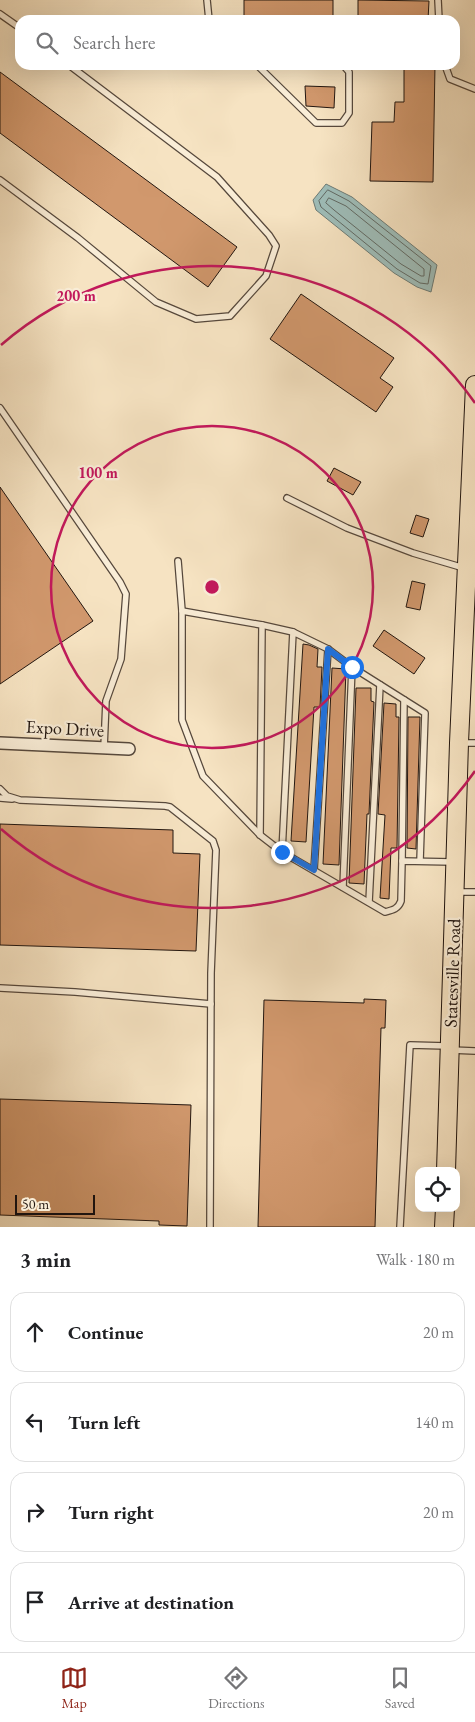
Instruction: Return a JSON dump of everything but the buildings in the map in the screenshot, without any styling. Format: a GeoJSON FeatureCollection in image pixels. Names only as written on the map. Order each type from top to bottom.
{"type":"FeatureCollection","features":[{"type":"Feature","properties":{"kind":"main road","name":"Statesville Road"},"geometry":{"type":"LineString","coordinates":[[446,1167],[455,862],[467,743],[471,607],[468,569],[475,385]]}},
{"type":"Feature","properties":{"kind":"main road"},"geometry":{"type":"LineString","coordinates":[[444,1227],[445,1212]]}},
{"type":"Feature","properties":{"kind":"street","name":"Expo Drive"},"geometry":{"type":"LineString","coordinates":[[0,743],[129,749]]}},
{"type":"Feature","properties":{"kind":"lane"},"geometry":{"type":"LineString","coordinates":[[207,0],[208,15]]}},
{"type":"Feature","properties":{"kind":"lane"},"geometry":{"type":"LineString","coordinates":[[438,0],[439,15]]}},
{"type":"Feature","properties":{"kind":"lane"},"geometry":{"type":"LineString","coordinates":[[0,14],[15,24]]}},
{"type":"Feature","properties":{"kind":"lane"},"geometry":{"type":"LineString","coordinates":[[0,180],[78,238],[156,302],[196,319],[230,316],[266,276],[276,246],[269,235],[216,177],[76,70]]}},
{"type":"Feature","properties":{"kind":"lane"},"geometry":{"type":"LineString","coordinates":[[261,70],[316,123],[342,123],[349,113],[349,72],[347,70]]}},
{"type":"Feature","properties":{"kind":"lane"},"geometry":{"type":"LineString","coordinates":[[447,70],[450,79],[475,89]]}},
{"type":"Feature","properties":{"kind":"lane"},"geometry":{"type":"LineString","coordinates":[[0,408],[120,582],[126,594],[121,659],[106,701],[104,748]]}},
{"type":"Feature","properties":{"kind":"lane"},"geometry":{"type":"LineString","coordinates":[[286,498],[347,528],[414,553],[468,569]]}},
{"type":"Feature","properties":{"kind":"lane"},"geometry":{"type":"LineString","coordinates":[[178,561],[182,611],[182,720],[203,776],[260,835],[282,852],[385,912],[400,906],[402,901],[404,700]]}},
{"type":"Feature","properties":{"kind":"lane"},"geometry":{"type":"LineString","coordinates":[[182,611],[293,632],[328,649],[352,667],[424,713],[420,861]]}},
{"type":"Feature","properties":{"kind":"lane"},"geometry":{"type":"LineString","coordinates":[[260,835],[262,625]]}},
{"type":"Feature","properties":{"kind":"lane"},"geometry":{"type":"LineString","coordinates":[[282,852],[293,632]]}},
{"type":"Feature","properties":{"kind":"lane"},"geometry":{"type":"LineString","coordinates":[[314,870],[328,649]]}},
{"type":"Feature","properties":{"kind":"lane"},"geometry":{"type":"LineString","coordinates":[[343,888],[352,667]]}},
{"type":"Feature","properties":{"kind":"lane"},"geometry":{"type":"LineString","coordinates":[[369,902],[380,685]]}},
{"type":"Feature","properties":{"kind":"lane"},"geometry":{"type":"LineString","coordinates":[[0,789],[7,796],[14,799]]}},
{"type":"Feature","properties":{"kind":"lane"},"geometry":{"type":"LineString","coordinates":[[0,798],[170,807],[213,841],[216,850],[210,1004],[210,1227]]}},
{"type":"Feature","properties":{"kind":"lane"},"geometry":{"type":"LineString","coordinates":[[402,861],[455,862]]}},
{"type":"Feature","properties":{"kind":"lane"},"geometry":{"type":"LineString","coordinates":[[454,892],[475,892]]}},
{"type":"Feature","properties":{"kind":"lane"},"geometry":{"type":"LineString","coordinates":[[0,988],[75,992],[210,1004]]}},
{"type":"Feature","properties":{"kind":"lane"},"geometry":{"type":"LineString","coordinates":[[400,1227],[410,1045],[475,1051]]}},
{"type":"Feature","properties":{"kind":"water"},"geometry":{"type":"Polygon","coordinates":[[[326,184],[352,197],[437,265],[431,292],[417,287],[394,273],[316,210],[313,200],[326,184]]]}},
{"type":"Feature","properties":{"kind":"route"},"geometry":{"type":"LineString","coordinates":[[282,852],[314,870],[328,649],[352,667]]}}]}
